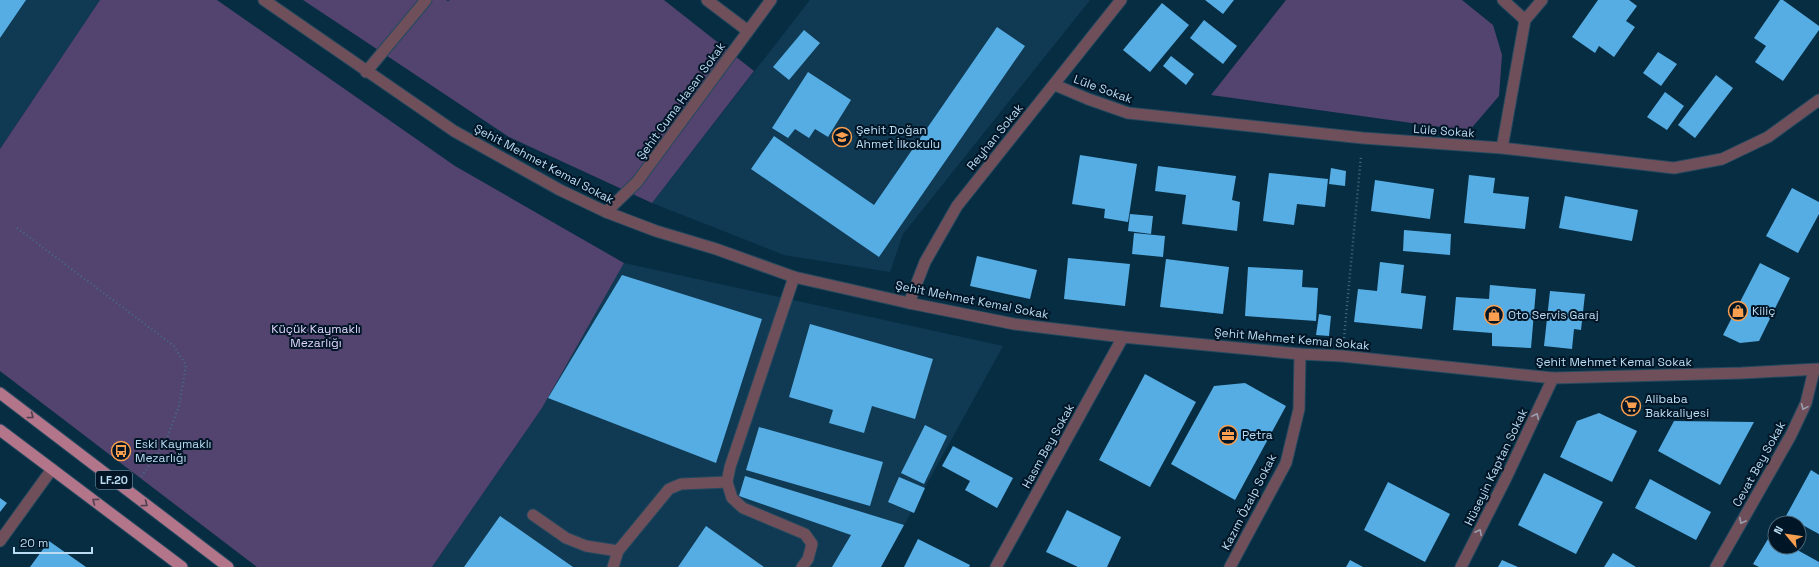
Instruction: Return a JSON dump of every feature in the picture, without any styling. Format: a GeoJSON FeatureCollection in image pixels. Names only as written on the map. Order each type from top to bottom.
{"type":"FeatureCollection","features":[{"type":"Feature","properties":{"kind":"main road","name":"LF.20"},"geometry":{"type":"LineString","coordinates":[[0,393],[228,567]]}},
{"type":"Feature","properties":{"kind":"main road","name":"LF.20"},"geometry":{"type":"LineString","coordinates":[[0,430],[182,567]]}},
{"type":"Feature","properties":{"kind":"street","name":"Şehit Mehmet Kemal Sokak"},"geometry":{"type":"LineString","coordinates":[[264,0],[366,72],[454,131],[560,190],[606,212],[656,231],[716,249],[794,277],[909,303],[1014,324],[1123,337],[1300,354],[1342,356],[1553,378],[1734,374],[1817,369]]}},
{"type":"Feature","properties":{"kind":"street"},"geometry":{"type":"LineString","coordinates":[[366,72],[426,0]]}},
{"type":"Feature","properties":{"kind":"street"},"geometry":{"type":"LineString","coordinates":[[707,0],[748,31]]}},
{"type":"Feature","properties":{"kind":"street","name":"Şehit Cuma Hasan Sokak"},"geometry":{"type":"LineString","coordinates":[[606,212],[637,182],[772,0]]}},
{"type":"Feature","properties":{"kind":"street","name":"Reyhan Sokak"},"geometry":{"type":"LineString","coordinates":[[909,303],[925,262],[957,206],[1055,85],[1121,0]]}},
{"type":"Feature","properties":{"kind":"street"},"geometry":{"type":"LineString","coordinates":[[1503,0],[1525,20]]}},
{"type":"Feature","properties":{"kind":"street"},"geometry":{"type":"LineString","coordinates":[[1502,148],[1525,20],[1542,0]]}},
{"type":"Feature","properties":{"kind":"street","name":"Lüle Sokak"},"geometry":{"type":"LineString","coordinates":[[1055,85],[1088,99],[1128,113],[1363,138],[1502,148],[1674,168],[1722,160],[1768,137],[1819,100]]}},
{"type":"Feature","properties":{"kind":"street"},"geometry":{"type":"LineString","coordinates":[[794,277],[730,467],[727,482],[732,498],[743,508],[805,534],[812,544],[808,559],[802,567]]}},
{"type":"Feature","properties":{"kind":"street","name":"Hasm Bey Sokak"},"geometry":{"type":"LineString","coordinates":[[996,567],[1123,337]]}},
{"type":"Feature","properties":{"kind":"street","name":"Kazım Özalp Sokak"},"geometry":{"type":"LineString","coordinates":[[1230,567],[1286,463],[1299,409],[1300,354]]}},
{"type":"Feature","properties":{"kind":"street","name":"Cevat Bey Sokak"},"geometry":{"type":"LineString","coordinates":[[1716,567],[1791,435],[1806,403],[1817,369]]}},
{"type":"Feature","properties":{"kind":"street","name":"Hüseyin Kaptan Sokak"},"geometry":{"type":"LineString","coordinates":[[1461,567],[1506,478],[1553,378]]}},
{"type":"Feature","properties":{"kind":"street"},"geometry":{"type":"LineString","coordinates":[[0,541],[52,469]]}},
{"type":"Feature","properties":{"kind":"street"},"geometry":{"type":"LineString","coordinates":[[613,567],[618,552],[669,489],[681,484],[727,482]]}},
{"type":"Feature","properties":{"kind":"street"},"geometry":{"type":"LineString","coordinates":[[533,515],[566,538],[586,546],[618,552]]}},
{"type":"Feature","properties":{"kind":"path"},"geometry":{"type":"LineString","coordinates":[[1342,356],[1363,138]]}},
{"type":"Feature","properties":{"kind":"path"},"geometry":{"type":"LineString","coordinates":[[17,228],[174,346],[186,365],[179,406],[165,443],[130,492]]}},
{"type":"Feature","properties":{"kind":"shaded area"},"geometry":{"type":"Polygon","coordinates":[[[0,0],[100,0],[0,149],[0,0]]]}},
{"type":"Feature","properties":{"kind":"shaded area","name":"Şehit Doğan Ahmet İlkokulu"},"geometry":{"type":"Polygon","coordinates":[[[810,0],[1090,0],[903,234],[890,272],[784,255],[652,203],[810,0]]]}},
{"type":"Feature","properties":{"kind":"shaded area"},"geometry":{"type":"Polygon","coordinates":[[[624,263],[1003,346],[881,567],[432,567],[542,408],[624,263]]]}},
{"type":"Feature","properties":{"kind":"green space","name":"Küçük Kaymaklı Mezarlığı"},"geometry":{"type":"Polygon","coordinates":[[[100,0],[217,0],[455,166],[624,263],[542,408],[432,567],[257,567],[0,371],[0,149],[100,0]]]}},
{"type":"Feature","properties":{"kind":"green space"},"geometry":{"type":"Polygon","coordinates":[[[303,0],[664,0],[754,71],[652,203],[509,137],[303,0]]]}},
{"type":"Feature","properties":{"kind":"green space"},"geometry":{"type":"Polygon","coordinates":[[[1286,0],[1462,0],[1493,25],[1502,55],[1499,96],[1469,131],[1211,95],[1286,0]]]}},
{"type":"Feature","properties":{"kind":"building"},"geometry":{"type":"Polygon","coordinates":[[[0,0],[26,0],[0,38],[0,0]]]}},
{"type":"Feature","properties":{"kind":"building"},"geometry":{"type":"Polygon","coordinates":[[[1205,0],[1234,0],[1223,14],[1205,0]]]}},
{"type":"Feature","properties":{"kind":"building"},"geometry":{"type":"Polygon","coordinates":[[[1598,0],[1629,0],[1637,6],[1626,21],[1635,27],[1614,57],[1599,46],[1595,53],[1572,37],[1598,0]]]}},
{"type":"Feature","properties":{"kind":"building"},"geometry":{"type":"Polygon","coordinates":[[[1780,0],[1783,0],[1819,26],[1819,30],[1783,81],[1755,62],[1766,46],[1754,38],[1780,0]]]}},
{"type":"Feature","properties":{"kind":"building"},"geometry":{"type":"Polygon","coordinates":[[[1162,3],[1189,25],[1150,72],[1123,50],[1162,3]]]}},
{"type":"Feature","properties":{"kind":"building"},"geometry":{"type":"Polygon","coordinates":[[[1204,20],[1237,46],[1223,64],[1190,38],[1204,20]]]}},
{"type":"Feature","properties":{"kind":"building"},"geometry":{"type":"Polygon","coordinates":[[[997,27],[1025,46],[879,257],[751,169],[774,136],[874,205],[997,27]]]}},
{"type":"Feature","properties":{"kind":"building"},"geometry":{"type":"Polygon","coordinates":[[[804,30],[820,43],[789,80],[773,67],[804,30]]]}},
{"type":"Feature","properties":{"kind":"building"},"geometry":{"type":"Polygon","coordinates":[[[1658,52],[1677,64],[1661,86],[1643,73],[1658,52]]]}},
{"type":"Feature","properties":{"kind":"building"},"geometry":{"type":"Polygon","coordinates":[[[1171,56],[1194,74],[1186,85],[1163,66],[1171,56]]]}},
{"type":"Feature","properties":{"kind":"building"},"geometry":{"type":"Polygon","coordinates":[[[808,72],[851,100],[828,137],[815,129],[809,138],[795,129],[788,138],[772,128],[808,72]]]}},
{"type":"Feature","properties":{"kind":"building"},"geometry":{"type":"Polygon","coordinates":[[[1716,75],[1733,88],[1695,138],[1678,125],[1716,75]]]}},
{"type":"Feature","properties":{"kind":"building"},"geometry":{"type":"Polygon","coordinates":[[[1665,92],[1684,106],[1667,130],[1647,117],[1665,92]]]}},
{"type":"Feature","properties":{"kind":"building"},"geometry":{"type":"Polygon","coordinates":[[[1080,155],[1137,164],[1128,222],[1104,218],[1105,209],[1072,204],[1080,155]]]}},
{"type":"Feature","properties":{"kind":"building"},"geometry":{"type":"Polygon","coordinates":[[[1158,166],[1236,176],[1232,200],[1240,202],[1237,231],[1182,224],[1186,195],[1155,191],[1158,166]]]}},
{"type":"Feature","properties":{"kind":"building"},"geometry":{"type":"Polygon","coordinates":[[[1331,168],[1346,171],[1345,186],[1329,184],[1331,168]]]}},
{"type":"Feature","properties":{"kind":"building"},"geometry":{"type":"Polygon","coordinates":[[[1269,173],[1328,179],[1325,207],[1297,204],[1294,225],[1263,221],[1269,173]]]}},
{"type":"Feature","properties":{"kind":"building"},"geometry":{"type":"Polygon","coordinates":[[[1469,175],[1495,178],[1493,193],[1529,197],[1525,229],[1464,223],[1469,175]]]}},
{"type":"Feature","properties":{"kind":"building"},"geometry":{"type":"Polygon","coordinates":[[[1375,180],[1434,189],[1430,219],[1371,211],[1375,180]]]}},
{"type":"Feature","properties":{"kind":"building"},"geometry":{"type":"Polygon","coordinates":[[[1792,188],[1819,202],[1819,214],[1798,253],[1766,236],[1792,188]]]}},
{"type":"Feature","properties":{"kind":"building"},"geometry":{"type":"Polygon","coordinates":[[[1565,196],[1638,210],[1632,241],[1559,228],[1565,196]]]}},
{"type":"Feature","properties":{"kind":"building"},"geometry":{"type":"Polygon","coordinates":[[[1130,214],[1153,216],[1151,234],[1128,231],[1130,214]]]}},
{"type":"Feature","properties":{"kind":"building"},"geometry":{"type":"Polygon","coordinates":[[[1404,230],[1451,234],[1450,255],[1403,251],[1404,230]]]}},
{"type":"Feature","properties":{"kind":"building"},"geometry":{"type":"Polygon","coordinates":[[[1134,233],[1165,236],[1163,257],[1132,254],[1134,233]]]}},
{"type":"Feature","properties":{"kind":"building"},"geometry":{"type":"Polygon","coordinates":[[[977,256],[1037,270],[1030,299],[970,286],[977,256]]]}},
{"type":"Feature","properties":{"kind":"building"},"geometry":{"type":"Polygon","coordinates":[[[1068,258],[1130,264],[1125,306],[1064,299],[1068,258]]]}},
{"type":"Feature","properties":{"kind":"building"},"geometry":{"type":"Polygon","coordinates":[[[1166,259],[1229,267],[1223,314],[1160,307],[1166,259]]]}},
{"type":"Feature","properties":{"kind":"building"},"geometry":{"type":"Polygon","coordinates":[[[1380,262],[1404,265],[1401,293],[1426,296],[1422,329],[1354,322],[1358,289],[1377,291],[1380,262]]]}},
{"type":"Feature","properties":{"kind":"building"},"geometry":{"type":"Polygon","coordinates":[[[1760,263],[1790,278],[1759,341],[1740,343],[1723,335],[1760,263]]]}},
{"type":"Feature","properties":{"kind":"building"},"geometry":{"type":"Polygon","coordinates":[[[1248,267],[1303,270],[1302,287],[1318,288],[1316,321],[1245,316],[1248,267]]]}},
{"type":"Feature","properties":{"kind":"building"},"geometry":{"type":"Polygon","coordinates":[[[622,275],[762,319],[716,463],[548,398],[622,275]]]}},
{"type":"Feature","properties":{"kind":"building","name":"Oto Servis Garaj"},"geometry":{"type":"Polygon","coordinates":[[[1490,285],[1536,289],[1531,348],[1492,346],[1492,333],[1453,330],[1456,297],[1489,299],[1490,285]]]}},
{"type":"Feature","properties":{"kind":"building"},"geometry":{"type":"Polygon","coordinates":[[[1550,291],[1585,294],[1581,330],[1574,329],[1572,349],[1544,346],[1550,291]]]}},
{"type":"Feature","properties":{"kind":"building"},"geometry":{"type":"Polygon","coordinates":[[[1319,314],[1331,316],[1329,336],[1316,335],[1319,314]]]}},
{"type":"Feature","properties":{"kind":"building"},"geometry":{"type":"Polygon","coordinates":[[[810,324],[933,359],[915,419],[872,406],[864,433],[829,423],[833,410],[789,397],[810,324]]]}},
{"type":"Feature","properties":{"kind":"building"},"geometry":{"type":"Polygon","coordinates":[[[1145,374],[1196,402],[1150,487],[1099,460],[1145,374]]]}},
{"type":"Feature","properties":{"kind":"building","name":"Petra"},"geometry":{"type":"Polygon","coordinates":[[[1245,383],[1286,406],[1235,500],[1171,464],[1214,386],[1245,383]]]}},
{"type":"Feature","properties":{"kind":"building"},"geometry":{"type":"Polygon","coordinates":[[[1599,413],[1637,431],[1612,482],[1560,457],[1577,421],[1599,413]]]}},
{"type":"Feature","properties":{"kind":"building"},"geometry":{"type":"Polygon","coordinates":[[[1674,421],[1754,422],[1720,485],[1658,451],[1674,421]]]}},
{"type":"Feature","properties":{"kind":"building"},"geometry":{"type":"Polygon","coordinates":[[[925,425],[947,436],[924,484],[901,473],[925,425]]]}},
{"type":"Feature","properties":{"kind":"building"},"geometry":{"type":"Polygon","coordinates":[[[759,427],[883,462],[870,506],[746,470],[759,427]]]}},
{"type":"Feature","properties":{"kind":"building"},"geometry":{"type":"Polygon","coordinates":[[[953,446],[1013,478],[997,508],[965,490],[970,481],[942,466],[953,446]]]}},
{"type":"Feature","properties":{"kind":"building"},"geometry":{"type":"Polygon","coordinates":[[[1811,470],[1819,475],[1819,534],[1807,527],[1807,515],[1787,515],[1811,470]]]}},
{"type":"Feature","properties":{"kind":"building"},"geometry":{"type":"Polygon","coordinates":[[[1544,473],[1603,502],[1576,554],[1518,525],[1544,473]]]}},
{"type":"Feature","properties":{"kind":"building"},"geometry":{"type":"Polygon","coordinates":[[[745,476],[904,525],[881,567],[832,567],[851,535],[739,496],[745,476]]]}},
{"type":"Feature","properties":{"kind":"building"},"geometry":{"type":"Polygon","coordinates":[[[899,477],[925,488],[914,513],[888,502],[899,477]]]}},
{"type":"Feature","properties":{"kind":"building"},"geometry":{"type":"Polygon","coordinates":[[[1650,479],[1711,512],[1696,540],[1635,508],[1650,479]]]}},
{"type":"Feature","properties":{"kind":"building"},"geometry":{"type":"Polygon","coordinates":[[[1388,482],[1450,514],[1425,562],[1364,530],[1388,482]]]}},
{"type":"Feature","properties":{"kind":"building"},"geometry":{"type":"Polygon","coordinates":[[[0,498],[7,503],[0,512],[0,498]]]}},
{"type":"Feature","properties":{"kind":"building"},"geometry":{"type":"Polygon","coordinates":[[[1067,510],[1121,537],[1107,567],[1078,567],[1046,552],[1067,510]]]}},
{"type":"Feature","properties":{"kind":"building"},"geometry":{"type":"Polygon","coordinates":[[[500,516],[573,567],[464,567],[500,516]]]}},
{"type":"Feature","properties":{"kind":"building"},"geometry":{"type":"Polygon","coordinates":[[[706,526],[764,567],[678,567],[706,526]]]}},
{"type":"Feature","properties":{"kind":"building"},"geometry":{"type":"Polygon","coordinates":[[[918,539],[970,565],[969,567],[904,567],[918,539]]]}},
{"type":"Feature","properties":{"kind":"building"},"geometry":{"type":"Polygon","coordinates":[[[49,541],[86,567],[30,567],[49,541]]]}},
{"type":"Feature","properties":{"kind":"building"},"geometry":{"type":"Polygon","coordinates":[[[1767,541],[1767,555],[1806,555],[1819,562],[1819,567],[1759,567],[1753,564],[1767,541]]]}},
{"type":"Feature","properties":{"kind":"building"},"geometry":{"type":"Polygon","coordinates":[[[1613,553],[1636,567],[1604,567],[1613,553]]]}},
{"type":"Feature","properties":{"kind":"building"},"geometry":{"type":"Polygon","coordinates":[[[1350,560],[1363,567],[1346,567],[1350,560]]]}},
{"type":"Feature","properties":{"kind":"building"},"geometry":{"type":"Polygon","coordinates":[[[1502,560],[1518,567],[1498,567],[1502,560]]]}},
{"type":"Feature","properties":{"kind":"place","name":"Şehit Doğan Ahmet İlkokulu"},"geometry":{"type":"Point","coordinates":[842,137]}},
{"type":"Feature","properties":{"kind":"place","name":"Kiliç"},"geometry":{"type":"Point","coordinates":[1738,311]}},
{"type":"Feature","properties":{"kind":"place","name":"Oto Servis Garaj"},"geometry":{"type":"Point","coordinates":[1494,315]}},
{"type":"Feature","properties":{"kind":"place","name":"Alibaba Bakkaliyesi"},"geometry":{"type":"Point","coordinates":[1631,406]}},
{"type":"Feature","properties":{"kind":"place","name":"Petra"},"geometry":{"type":"Point","coordinates":[1228,435]}},
{"type":"Feature","properties":{"kind":"place","name":"Eski Kaymaklı Mezarlığı"},"geometry":{"type":"Point","coordinates":[121,451]}}]}
